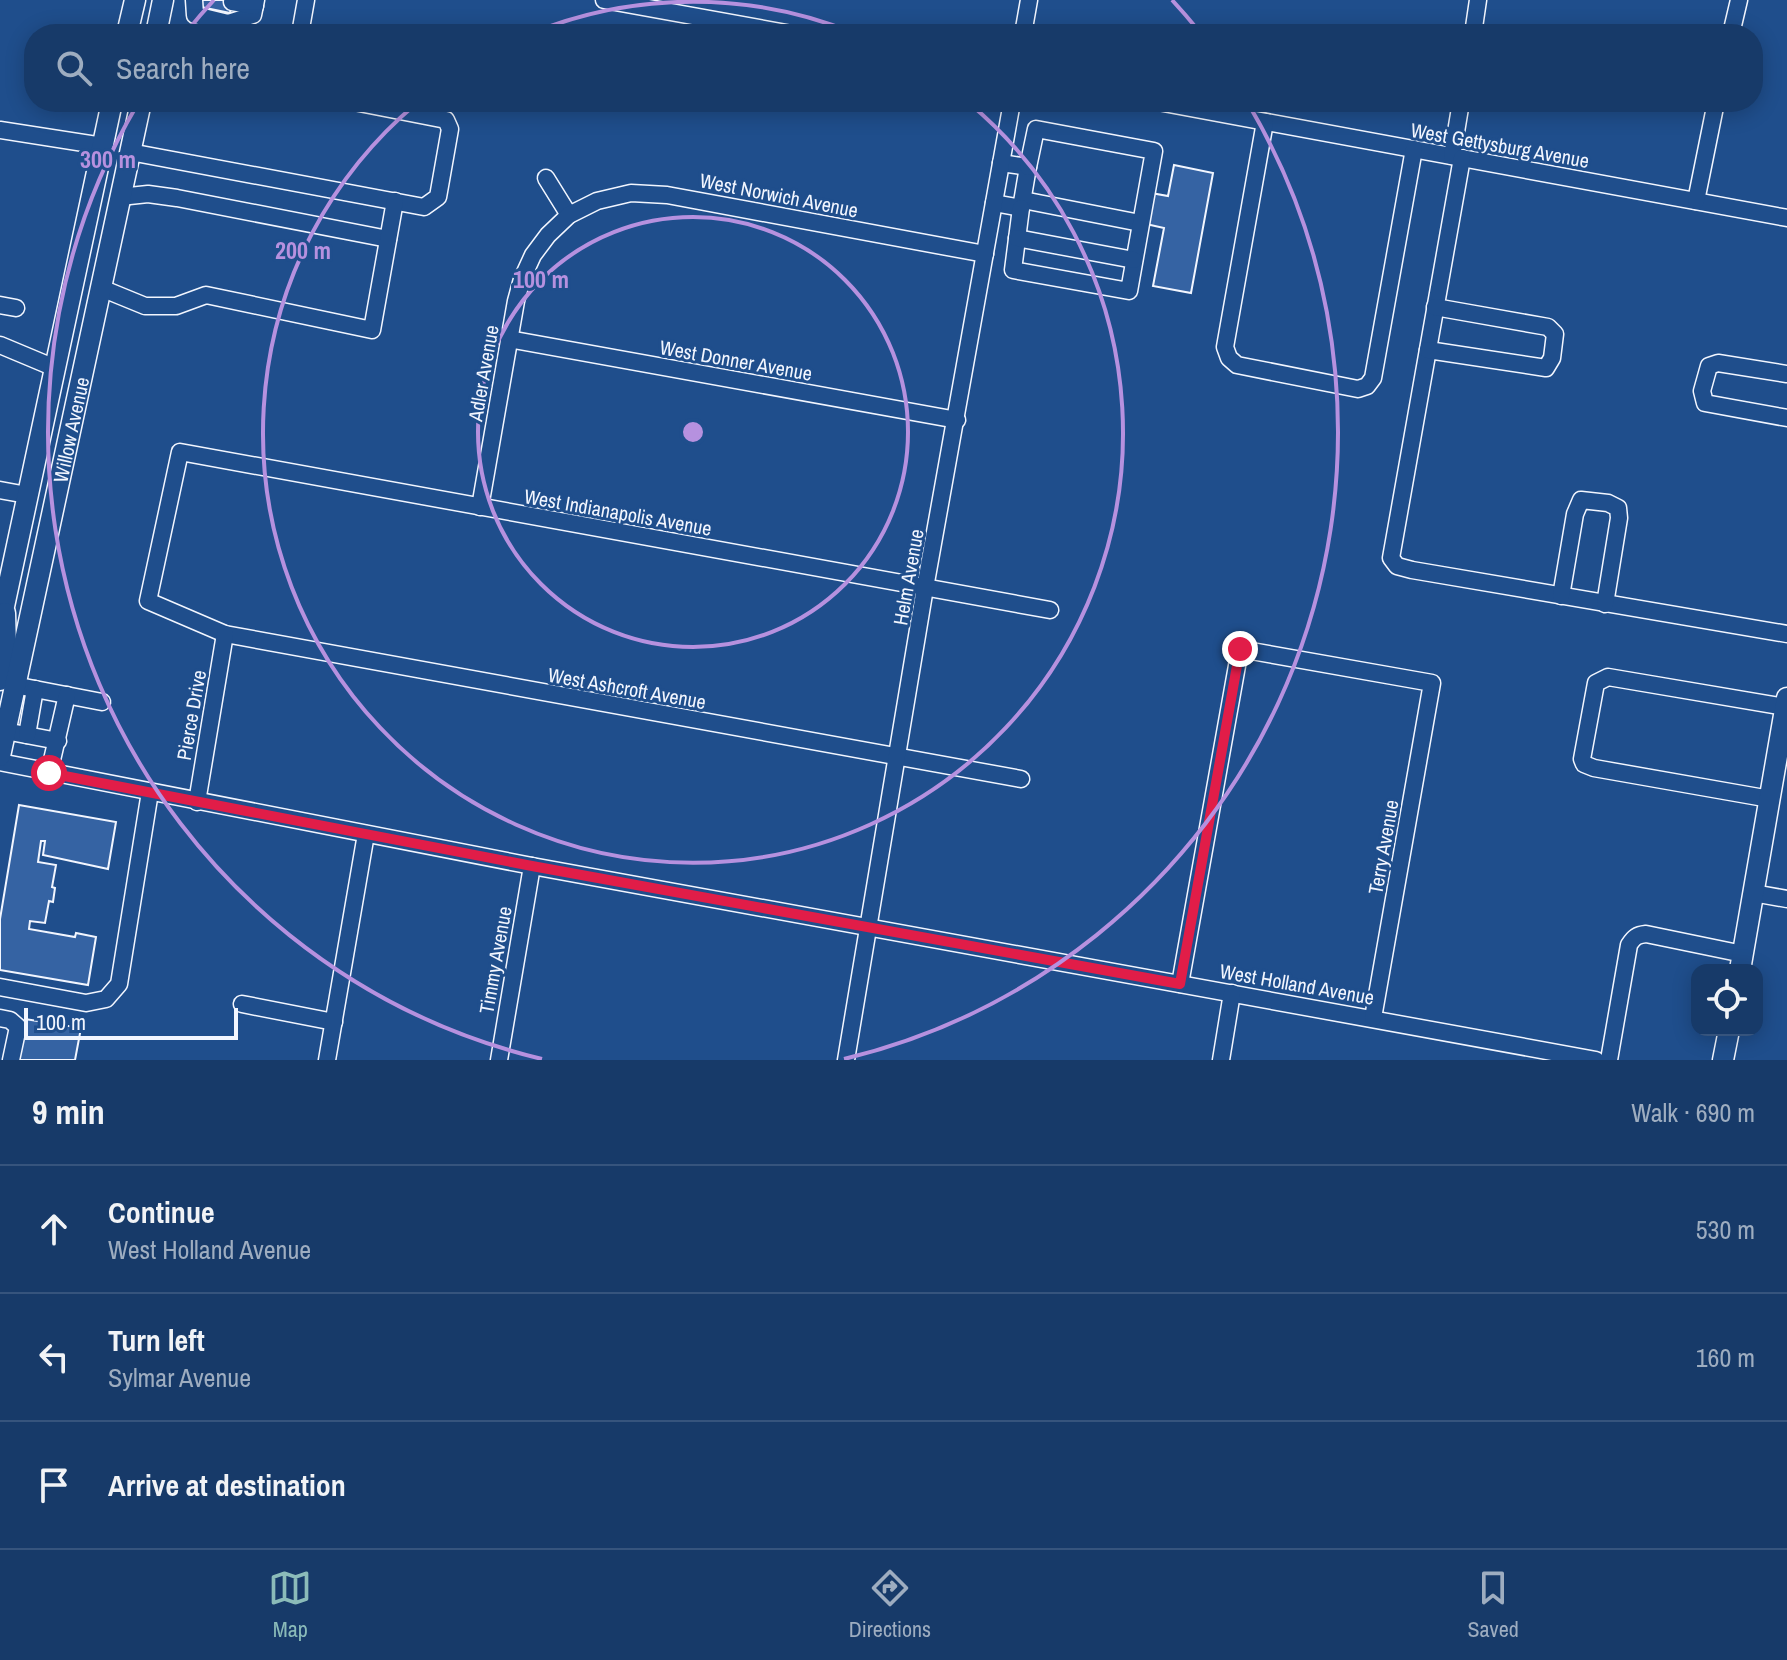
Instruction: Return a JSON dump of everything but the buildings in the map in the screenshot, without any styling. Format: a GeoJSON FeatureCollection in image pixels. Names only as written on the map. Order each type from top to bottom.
{"type":"FeatureCollection","features":[{"type":"Feature","properties":{"kind":"main road"},"geometry":{"type":"LineString","coordinates":[[129,24],[135,0]]}},
{"type":"Feature","properties":{"kind":"main road"},"geometry":{"type":"LineString","coordinates":[[158,24],[163,0]]}},
{"type":"Feature","properties":{"kind":"main road","name":"Willow Avenue"},"geometry":{"type":"LineString","coordinates":[[0,759],[5,731],[7,683],[7,638],[2,615],[110,112]]}},
{"type":"Feature","properties":{"kind":"main road","name":"Willow Avenue"},"geometry":{"type":"LineString","coordinates":[[7,683],[55,498],[139,112]]}},
{"type":"Feature","properties":{"kind":"main road"},"geometry":{"type":"LineString","coordinates":[[101,288],[97,268],[98,250],[113,168],[113,160],[103,146]]}},
{"type":"Feature","properties":{"kind":"main road"},"geometry":{"type":"LineString","coordinates":[[80,252],[88,258],[91,266],[77,333],[86,352]]}},
{"type":"Feature","properties":{"kind":"main road"},"geometry":{"type":"LineString","coordinates":[[55,368],[65,380],[48,469],[48,481],[55,498]]}},
{"type":"Feature","properties":{"kind":"main road"},"geometry":{"type":"LineString","coordinates":[[1741,962],[1785,714]]}},
{"type":"Feature","properties":{"kind":"main road"},"geometry":{"type":"LineString","coordinates":[[1723,1060],[1728,1036]]}},
{"type":"Feature","properties":{"kind":"street"},"geometry":{"type":"LineString","coordinates":[[194,0],[195,15],[228,23],[253,15],[255,3],[232,2]]}},
{"type":"Feature","properties":{"kind":"street"},"geometry":{"type":"LineString","coordinates":[[302,24],[306,0]]}},
{"type":"Feature","properties":{"kind":"street"},"geometry":{"type":"LineString","coordinates":[[604,0],[737,24]]}},
{"type":"Feature","properties":{"kind":"street"},"geometry":{"type":"LineString","coordinates":[[1025,24],[1029,0]]}},
{"type":"Feature","properties":{"kind":"street"},"geometry":{"type":"LineString","coordinates":[[1474,24],[1478,0]]}},
{"type":"Feature","properties":{"kind":"street"},"geometry":{"type":"LineString","coordinates":[[1733,24],[1739,0]]}},
{"type":"Feature","properties":{"kind":"street"},"geometry":{"type":"LineString","coordinates":[[130,152],[424,207],[438,197],[450,129],[446,120],[405,112]]}},
{"type":"Feature","properties":{"kind":"street","name":"Helm Avenue"},"geometry":{"type":"LineString","coordinates":[[846,1060],[925,588],[1010,112]]}},
{"type":"Feature","properties":{"kind":"street","name":"West Gettysburg Avenue"},"geometry":{"type":"LineString","coordinates":[[1212,112],[1787,218]]}},
{"type":"Feature","properties":{"kind":"street"},"geometry":{"type":"LineString","coordinates":[[1460,112],[1457,157],[1435,307],[1391,558],[1397,566],[1412,570],[1787,634]]}},
{"type":"Feature","properties":{"kind":"street"},"geometry":{"type":"LineString","coordinates":[[1696,201],[1714,112]]}},
{"type":"Feature","properties":{"kind":"street"},"geometry":{"type":"LineString","coordinates":[[1265,122],[1225,347],[1229,358],[1237,365],[1358,389],[1367,386],[1373,378],[1414,149]]}},
{"type":"Feature","properties":{"kind":"street"},"geometry":{"type":"LineString","coordinates":[[1036,129],[1154,151],[1129,291],[1013,270],[1028,167],[1036,129]]}},
{"type":"Feature","properties":{"kind":"street"},"geometry":{"type":"LineString","coordinates":[[0,130],[103,146]]}},
{"type":"Feature","properties":{"kind":"street"},"geometry":{"type":"LineString","coordinates":[[1001,163],[1028,167]]}},
{"type":"Feature","properties":{"kind":"street"},"geometry":{"type":"LineString","coordinates":[[546,178],[569,215]]}},
{"type":"Feature","properties":{"kind":"street","name":"West Norwich Avenue"},"geometry":{"type":"LineString","coordinates":[[569,215],[597,201],[631,193],[667,195],[985,254]]}},
{"type":"Feature","properties":{"kind":"street"},"geometry":{"type":"LineString","coordinates":[[120,197],[148,194],[177,198],[388,239]]}},
{"type":"Feature","properties":{"kind":"street"},"geometry":{"type":"LineString","coordinates":[[101,288],[145,306],[176,306],[206,295],[372,330],[395,201]]}},
{"type":"Feature","properties":{"kind":"street"},"geometry":{"type":"LineString","coordinates":[[994,203],[1022,204],[1140,223]]}},
{"type":"Feature","properties":{"kind":"street","name":"Adler Avenue"},"geometry":{"type":"LineString","coordinates":[[480,507],[516,301],[528,267],[548,235],[569,215]]}},
{"type":"Feature","properties":{"kind":"street"},"geometry":{"type":"LineString","coordinates":[[1017,238],[1134,260]]}},
{"type":"Feature","properties":{"kind":"street"},"geometry":{"type":"LineString","coordinates":[[1428,350],[1546,368],[1552,358],[1555,334],[1548,327],[1435,307]]}},
{"type":"Feature","properties":{"kind":"street","name":"West Donner Avenue"},"geometry":{"type":"LineString","coordinates":[[509,339],[957,420]]}},
{"type":"Feature","properties":{"kind":"street"},"geometry":{"type":"LineString","coordinates":[[0,345],[55,368]]}},
{"type":"Feature","properties":{"kind":"street"},"geometry":{"type":"LineString","coordinates":[[1787,374],[1718,363],[1709,366],[1702,391],[1705,403],[1787,418]]}},
{"type":"Feature","properties":{"kind":"street","name":"West Indianapolis Avenue"},"geometry":{"type":"LineString","coordinates":[[148,601],[180,452],[1050,610]]}},
{"type":"Feature","properties":{"kind":"street"},"geometry":{"type":"LineString","coordinates":[[0,490],[27,495]]}},
{"type":"Feature","properties":{"kind":"street"},"geometry":{"type":"LineString","coordinates":[[1561,596],[1575,514],[1581,500],[1608,503],[1618,508],[1619,518],[1605,604]]}},
{"type":"Feature","properties":{"kind":"street","name":"West Ashcroft Avenue"},"geometry":{"type":"LineString","coordinates":[[148,601],[225,634],[1021,779]]}},
{"type":"Feature","properties":{"kind":"street","name":"Pierce Drive"},"geometry":{"type":"LineString","coordinates":[[197,802],[225,634]]}},
{"type":"Feature","properties":{"kind":"street","name":"Terry Avenue"},"geometry":{"type":"LineString","coordinates":[[1180,984],[1240,649],[1432,683],[1373,1018]]}},
{"type":"Feature","properties":{"kind":"street"},"geometry":{"type":"LineString","coordinates":[[1770,799],[1594,768],[1584,764],[1582,759],[1596,683],[1608,677],[1785,714]]}},
{"type":"Feature","properties":{"kind":"street"},"geometry":{"type":"LineString","coordinates":[[7,683],[102,702]]}},
{"type":"Feature","properties":{"kind":"street"},"geometry":{"type":"LineString","coordinates":[[27,735],[35,689]]}},
{"type":"Feature","properties":{"kind":"street"},"geometry":{"type":"LineString","coordinates":[[49,773],[67,695]]}},
{"type":"Feature","properties":{"kind":"street"},"geometry":{"type":"LineString","coordinates":[[5,731],[58,741]]}},
{"type":"Feature","properties":{"kind":"street","name":"West Holland Avenue"},"geometry":{"type":"LineString","coordinates":[[0,759],[49,773],[532,866],[1596,1060]]}},
{"type":"Feature","properties":{"kind":"street"},"geometry":{"type":"LineString","coordinates":[[0,987],[86,1003],[106,999],[119,984],[150,792]]}},
{"type":"Feature","properties":{"kind":"street"},"geometry":{"type":"LineString","coordinates":[[327,1060],[366,834]]}},
{"type":"Feature","properties":{"kind":"street","name":"Timmy Avenue"},"geometry":{"type":"LineString","coordinates":[[499,1060],[532,866]]}},
{"type":"Feature","properties":{"kind":"street"},"geometry":{"type":"LineString","coordinates":[[1753,893],[1787,899]]}},
{"type":"Feature","properties":{"kind":"street"},"geometry":{"type":"LineString","coordinates":[[1609,1060],[1629,945],[1637,935],[1646,934],[1741,962]]}},
{"type":"Feature","properties":{"kind":"street"},"geometry":{"type":"LineString","coordinates":[[1221,1060],[1232,993]]}},
{"type":"Feature","properties":{"kind":"street"},"geometry":{"type":"LineString","coordinates":[[242,1004],[334,1022]]}},
{"type":"Feature","properties":{"kind":"street"},"geometry":{"type":"LineString","coordinates":[[0,1018],[10,1020],[18,1027],[11,1060]]}},
{"type":"Feature","properties":{"kind":"route"},"geometry":{"type":"LineString","coordinates":[[49,773],[532,866],[1180,984],[1240,649]]}}]}
